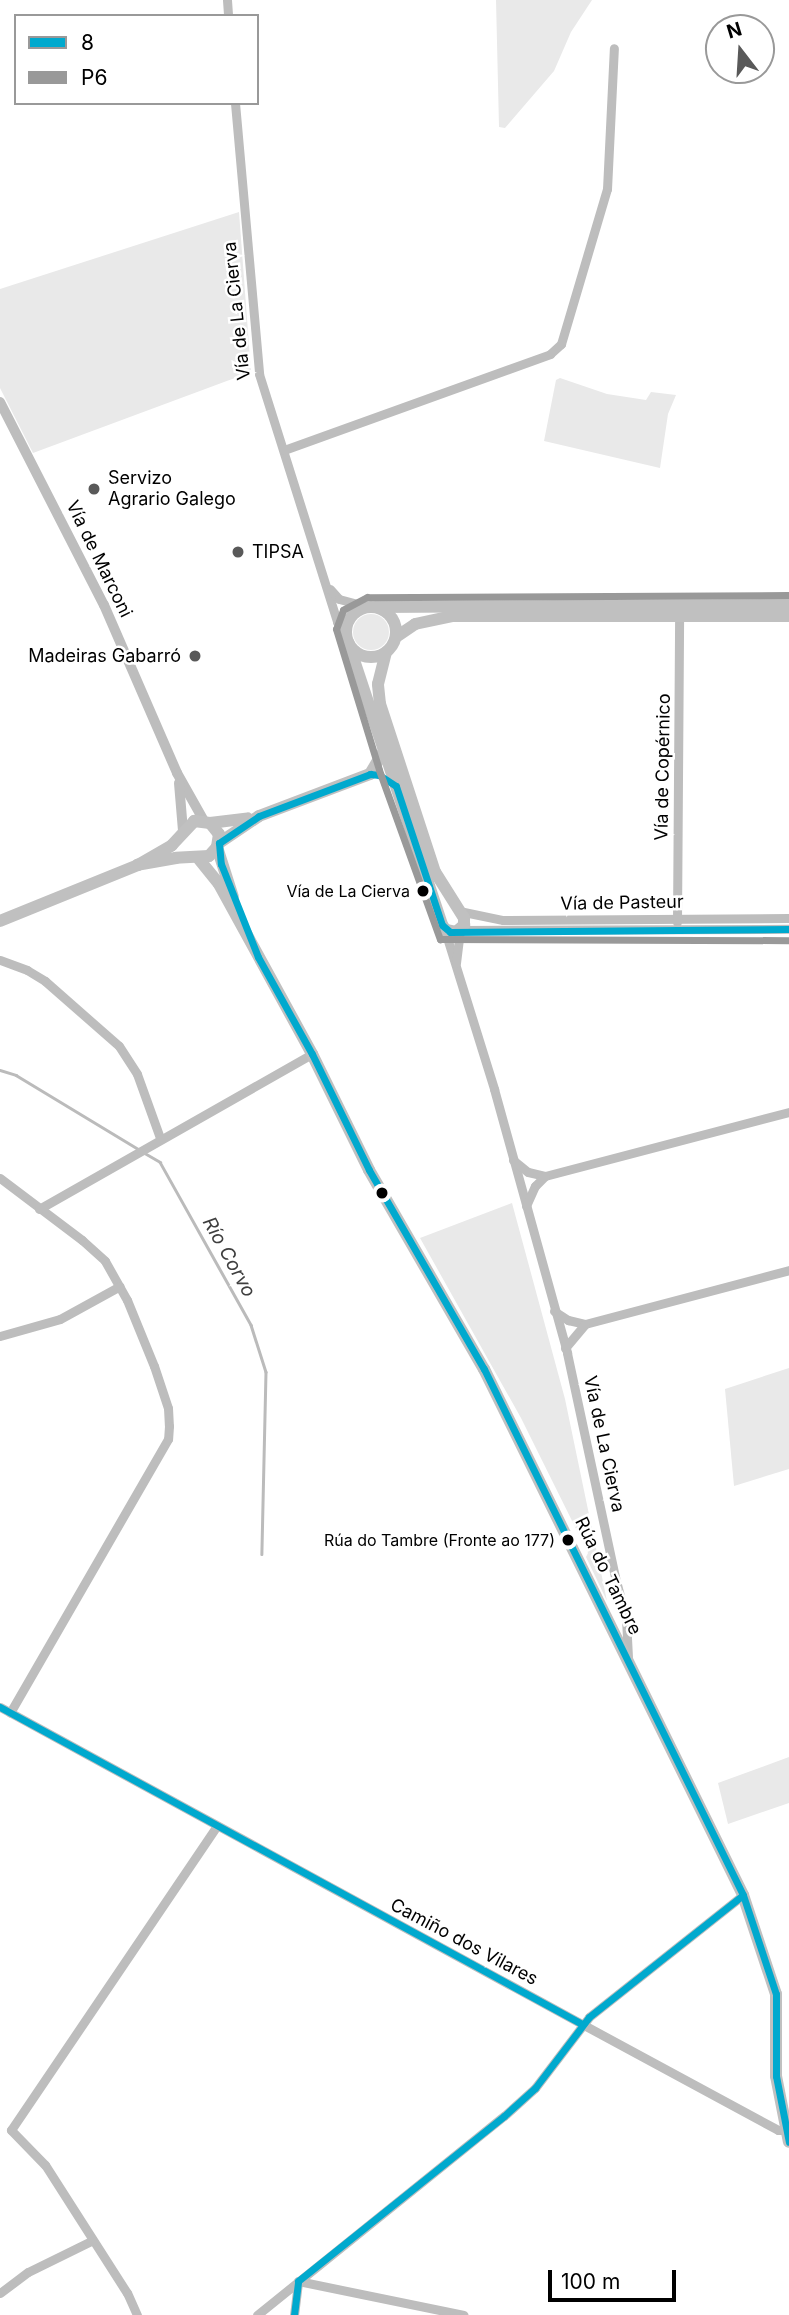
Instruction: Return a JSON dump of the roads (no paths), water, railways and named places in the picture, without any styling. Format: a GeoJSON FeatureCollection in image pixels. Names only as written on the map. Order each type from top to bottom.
{"type":"FeatureCollection","features":[{"type":"Feature","properties":{"kind":"main road"},"geometry":{"type":"LineString","coordinates":[[457,910],[446,911],[443,925],[453,932],[460,930],[464,918],[435,872],[380,704],[378,684],[386,653],[396,637],[415,624],[453,616],[679,611],[789,605]]}},
{"type":"Feature","properties":{"kind":"main road"},"geometry":{"type":"LineString","coordinates":[[371,607],[383,609],[394,621],[396,637]]}},
{"type":"Feature","properties":{"kind":"main road"},"geometry":{"type":"LineString","coordinates":[[386,653],[365,656],[347,639],[351,617],[371,607],[679,611],[789,616]]}},
{"type":"Feature","properties":{"kind":"main road","name":"Vía de La Cierva"},"geometry":{"type":"LineString","coordinates":[[347,639],[443,925]]}},
{"type":"Feature","properties":{"kind":"main road"},"geometry":{"type":"LineString","coordinates":[[370,774],[384,750]]}},
{"type":"Feature","properties":{"kind":"main road"},"geometry":{"type":"LineString","coordinates":[[0,921],[138,865],[172,845],[190,823],[259,816],[370,774],[388,779],[396,786]]}},
{"type":"Feature","properties":{"kind":"main road"},"geometry":{"type":"LineString","coordinates":[[138,865],[209,856],[218,845],[259,816]]}},
{"type":"Feature","properties":{"kind":"main road"},"geometry":{"type":"LineString","coordinates":[[207,822],[219,834],[218,845],[245,930]]}},
{"type":"Feature","properties":{"kind":"main road"},"geometry":{"type":"LineString","coordinates":[[182,832],[184,850],[215,876],[312,1054]]}},
{"type":"Feature","properties":{"kind":"main road","name":"Rúa do Tambre"},"geometry":{"type":"LineString","coordinates":[[312,1054],[369,1170],[484,1369],[617,1622],[628,1658],[743,1895],[776,1994],[776,2076],[783,2131]]}},
{"type":"Feature","properties":{"kind":"street"},"geometry":{"type":"LineString","coordinates":[[284,450],[550,354],[561,344],[607,189],[614,48]]}},
{"type":"Feature","properties":{"kind":"street","name":"Vía de La Cierva"},"geometry":{"type":"LineString","coordinates":[[235,105],[259,374],[337,622],[347,639]]}},
{"type":"Feature","properties":{"kind":"street","name":"Vía de Marconi"},"geometry":{"type":"LineString","coordinates":[[0,402],[104,605],[177,773],[207,822]]}},
{"type":"Feature","properties":{"kind":"street"},"geometry":{"type":"LineString","coordinates":[[328,588],[339,599],[371,607]]}},
{"type":"Feature","properties":{"kind":"street","name":"Vía de Copérnico"},"geometry":{"type":"LineString","coordinates":[[677,929],[679,611]]}},
{"type":"Feature","properties":{"kind":"street","name":"Vía de Marconi"},"geometry":{"type":"LineString","coordinates":[[177,773],[182,832]]}},
{"type":"Feature","properties":{"kind":"street","name":"Vía de Pasteur"},"geometry":{"type":"LineString","coordinates":[[457,910],[503,920],[789,918]]}},
{"type":"Feature","properties":{"kind":"street","name":"Vía de La Cierva"},"geometry":{"type":"LineString","coordinates":[[443,925],[513,1160],[565,1348],[617,1622],[628,1625],[628,1658]]}},
{"type":"Feature","properties":{"kind":"street","name":"Vía de Pasteur"},"geometry":{"type":"LineString","coordinates":[[460,930],[789,929]]}},
{"type":"Feature","properties":{"kind":"street","name":"Vía de La Cierva"},"geometry":{"type":"LineString","coordinates":[[456,968],[460,930]]}},
{"type":"Feature","properties":{"kind":"street"},"geometry":{"type":"LineString","coordinates":[[0,960],[27,970],[45,981],[119,1046],[137,1074],[160,1138]]}},
{"type":"Feature","properties":{"kind":"street"},"geometry":{"type":"LineString","coordinates":[[39,1209],[312,1054]]}},
{"type":"Feature","properties":{"kind":"street"},"geometry":{"type":"LineString","coordinates":[[519,1183],[789,1112]]}},
{"type":"Feature","properties":{"kind":"street"},"geometry":{"type":"LineString","coordinates":[[513,1160],[541,1177]]}},
{"type":"Feature","properties":{"kind":"street"},"geometry":{"type":"LineString","coordinates":[[526,1206],[541,1177]]}},
{"type":"Feature","properties":{"kind":"street"},"geometry":{"type":"LineString","coordinates":[[0,1178],[105,1261],[120,1286],[163,1388],[168,1408],[168,1439],[10,1713]]}},
{"type":"Feature","properties":{"kind":"street"},"geometry":{"type":"LineString","coordinates":[[560,1331],[789,1270]]}},
{"type":"Feature","properties":{"kind":"street"},"geometry":{"type":"LineString","coordinates":[[0,1336],[60,1319],[120,1286]]}},
{"type":"Feature","properties":{"kind":"street"},"geometry":{"type":"LineString","coordinates":[[554,1311],[581,1326]]}},
{"type":"Feature","properties":{"kind":"street"},"geometry":{"type":"LineString","coordinates":[[565,1348],[581,1326]]}},
{"type":"Feature","properties":{"kind":"street"},"geometry":{"type":"LineString","coordinates":[[617,1622],[628,1625]]}},
{"type":"Feature","properties":{"kind":"street","name":"Camiño dos Vilares"},"geometry":{"type":"LineString","coordinates":[[0,1707],[783,2131]]}},
{"type":"Feature","properties":{"kind":"street"},"geometry":{"type":"LineString","coordinates":[[137,2315],[127,2293],[45,2165],[11,2130],[217,1826]]}},
{"type":"Feature","properties":{"kind":"street"},"geometry":{"type":"LineString","coordinates":[[257,2315],[504,2116],[535,2088],[582,2024],[743,1895]]}},
{"type":"Feature","properties":{"kind":"street"},"geometry":{"type":"LineString","coordinates":[[0,2293],[28,2272],[93,2240]]}},
{"type":"Feature","properties":{"kind":"street"},"geometry":{"type":"LineString","coordinates":[[294,2315],[298,2281]]}},
{"type":"Feature","properties":{"kind":"street"},"geometry":{"type":"LineString","coordinates":[[298,2281],[464,2315]]}},
{"type":"Feature","properties":{"kind":"waterway","name":"Río Corvo"},"geometry":{"type":"LineString","coordinates":[[0,1070],[16,1075],[138,1149]]}},
{"type":"Feature","properties":{"kind":"waterway","name":"Río Corvo"},"geometry":{"type":"LineString","coordinates":[[143,1152],[160,1162],[251,1325],[266,1372],[262,1554]]}},
{"type":"Feature","properties":{"kind":"place","name":"Servizo Agrario Galego"},"geometry":{"type":"Point","coordinates":[94,489]}},
{"type":"Feature","properties":{"kind":"place","name":"TIPSA"},"geometry":{"type":"Point","coordinates":[238,552]}},
{"type":"Feature","properties":{"kind":"place","name":"Madeiras Gabarró"},"geometry":{"type":"Point","coordinates":[195,656]}},
{"type":"Feature","properties":{"kind":"place","name":"Vía de La Cierva"},"geometry":{"type":"Point","coordinates":[423,891]}},
{"type":"Feature","properties":{"kind":"place","name":"Rúa do Tambre (Fronte ao 177)"},"geometry":{"type":"Point","coordinates":[568,1540]}}]}
